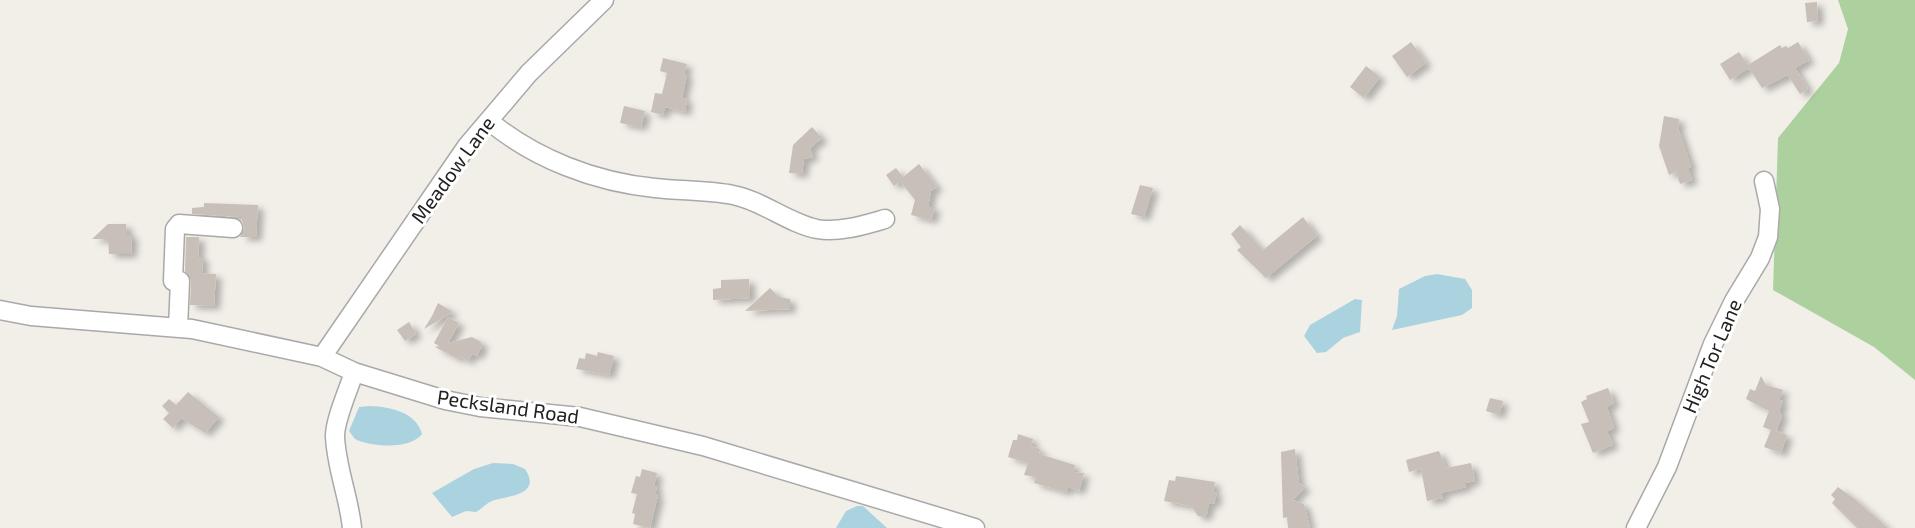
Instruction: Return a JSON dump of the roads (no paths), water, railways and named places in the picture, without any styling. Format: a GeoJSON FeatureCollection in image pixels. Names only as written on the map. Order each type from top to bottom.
{"type":"FeatureCollection","features":[{"type":"Feature","properties":{"kind":"street","name":"Meadow Lane"},"geometry":{"type":"LineString","coordinates":[[322,357],[384,271],[441,182],[489,121],[529,73],[604,0]]}},
{"type":"Feature","properties":{"kind":"street"},"geometry":{"type":"LineString","coordinates":[[489,121],[524,147],[594,176],[655,188],[732,195],[761,203],[818,229],[835,230],[885,219]]}},
{"type":"Feature","properties":{"kind":"street","name":"High Tor Lane"},"geometry":{"type":"LineString","coordinates":[[1636,528],[1667,467],[1713,344],[1734,301],[1760,258],[1768,237],[1770,209],[1764,181]]}},
{"type":"Feature","properties":{"kind":"street"},"geometry":{"type":"LineString","coordinates":[[178,328],[180,281],[173,281],[175,229],[179,224],[233,228]]}},
{"type":"Feature","properties":{"kind":"street","name":"Pecksland Road"},"geometry":{"type":"LineString","coordinates":[[0,310],[31,316],[178,328],[322,357],[354,372],[444,400],[500,409],[580,417],[703,446],[975,528]]}},
{"type":"Feature","properties":{"kind":"street"},"geometry":{"type":"LineString","coordinates":[[352,528],[349,500],[339,465],[335,433],[354,372]]}},
{"type":"Feature","properties":{"kind":"water"},"geometry":{"type":"Polygon","coordinates":[[[1437,274],[1465,279],[1472,290],[1472,308],[1462,315],[1392,330],[1397,316],[1399,289],[1425,276],[1437,274]]]}},
{"type":"Feature","properties":{"kind":"water"},"geometry":{"type":"Polygon","coordinates":[[[1355,299],[1362,300],[1360,332],[1343,338],[1326,352],[1317,353],[1304,336],[1310,325],[1355,299]]]}},
{"type":"Feature","properties":{"kind":"water"},"geometry":{"type":"Polygon","coordinates":[[[370,406],[402,412],[414,420],[422,434],[409,443],[400,445],[371,444],[355,439],[349,431],[359,407],[370,406]]]}},
{"type":"Feature","properties":{"kind":"water"},"geometry":{"type":"Polygon","coordinates":[[[493,463],[513,464],[525,469],[529,478],[526,490],[490,502],[476,512],[466,511],[452,517],[432,493],[474,469],[493,463]]]}},
{"type":"Feature","properties":{"kind":"water"},"geometry":{"type":"Polygon","coordinates":[[[863,506],[887,528],[836,528],[846,511],[863,506]]]}}]}
